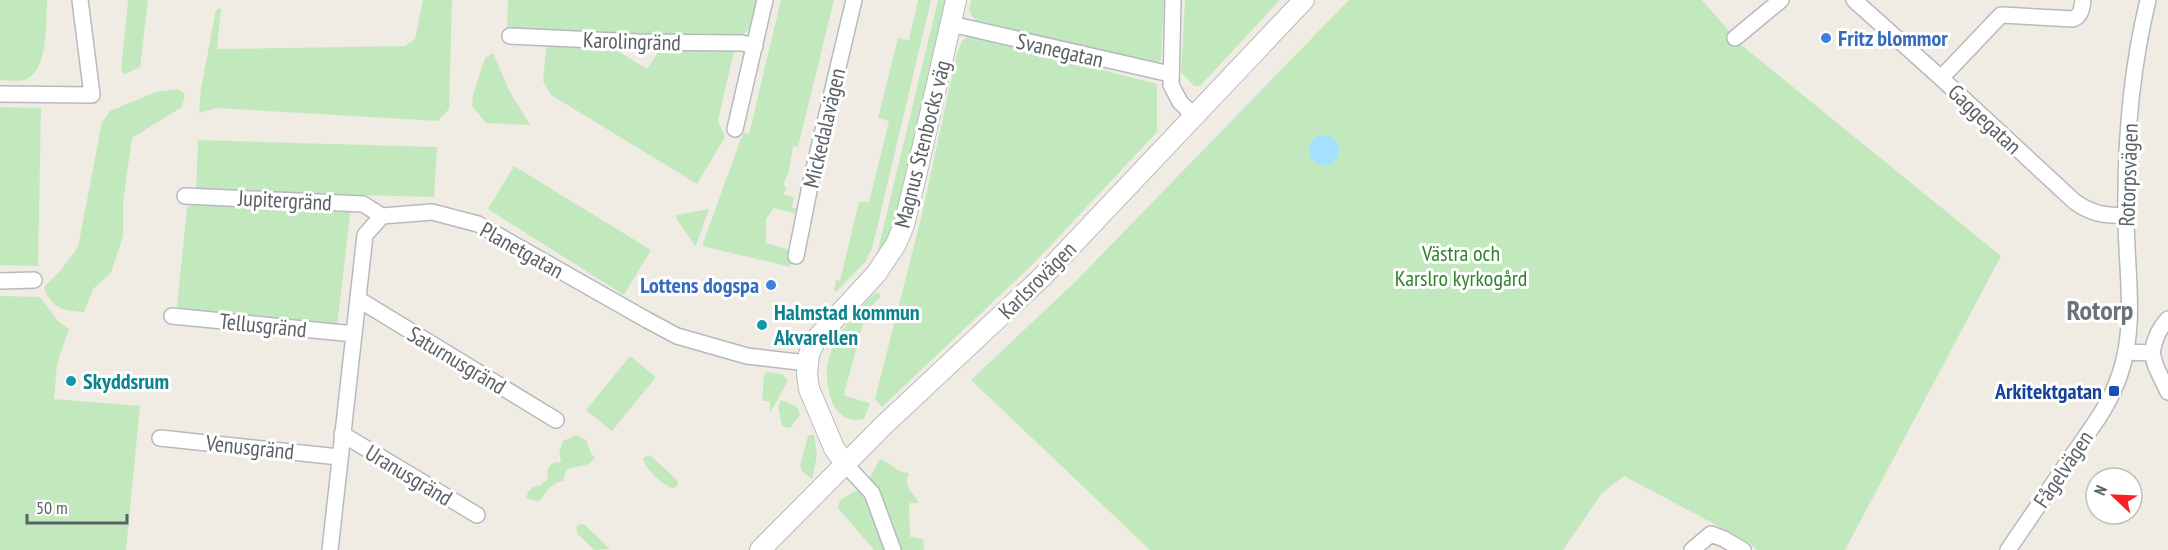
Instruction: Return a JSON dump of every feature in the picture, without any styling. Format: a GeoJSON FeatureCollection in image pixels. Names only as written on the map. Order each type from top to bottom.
{"type":"FeatureCollection","features":[{"type":"Feature","properties":{"kind":"street"},"geometry":{"type":"LineString","coordinates":[[0,94],[92,95],[80,0]]}},
{"type":"Feature","properties":{"kind":"street"},"geometry":{"type":"LineString","coordinates":[[735,129],[765,0]]}},
{"type":"Feature","properties":{"kind":"street","name":"Mickedalavägen"},"geometry":{"type":"LineString","coordinates":[[796,256],[811,181],[854,0]]}},
{"type":"Feature","properties":{"kind":"street","name":"Magnus Stenbocks väg"},"geometry":{"type":"LineString","coordinates":[[807,363],[811,346],[876,274],[896,244],[904,225],[956,0]]}},
{"type":"Feature","properties":{"kind":"street"},"geometry":{"type":"LineString","coordinates":[[1173,0],[1171,85],[1176,97],[1194,116]]}},
{"type":"Feature","properties":{"kind":"street","name":"Karlsrovägen"},"geometry":{"type":"LineString","coordinates":[[760,550],[884,425],[1042,277],[1304,0]]}},
{"type":"Feature","properties":{"kind":"street"},"geometry":{"type":"LineString","coordinates":[[1735,38],[1781,0]]}},
{"type":"Feature","properties":{"kind":"street","name":"Gaggegatan"},"geometry":{"type":"LineString","coordinates":[[1854,0],[2075,202],[2099,215],[2126,216]]}},
{"type":"Feature","properties":{"kind":"street"},"geometry":{"type":"LineString","coordinates":[[1941,78],[2001,15],[2073,19],[2081,12],[2083,0]]}},
{"type":"Feature","properties":{"kind":"street","name":"Rotorpsvägen"},"geometry":{"type":"LineString","coordinates":[[2126,352],[2130,314],[2126,216],[2128,143],[2134,74],[2148,0]]}},
{"type":"Feature","properties":{"kind":"street","name":"Svanegatan"},"geometry":{"type":"LineString","coordinates":[[951,24],[1170,74]]}},
{"type":"Feature","properties":{"kind":"street","name":"Karolingränd"},"geometry":{"type":"LineString","coordinates":[[510,36],[755,46]]}},
{"type":"Feature","properties":{"kind":"street","name":"Jupitergränd"},"geometry":{"type":"LineString","coordinates":[[185,196],[363,204],[382,216]]}},
{"type":"Feature","properties":{"kind":"street","name":"Planetgatan"},"geometry":{"type":"LineString","coordinates":[[382,216],[432,212],[478,224],[678,336],[747,356],[807,363]]}},
{"type":"Feature","properties":{"kind":"street"},"geometry":{"type":"LineString","coordinates":[[330,550],[365,235],[382,216]]}},
{"type":"Feature","properties":{"kind":"street"},"geometry":{"type":"LineString","coordinates":[[0,281],[34,280]]}},
{"type":"Feature","properties":{"kind":"street","name":"Saturnusgränd"},"geometry":{"type":"LineString","coordinates":[[358,300],[556,420]]}},
{"type":"Feature","properties":{"kind":"street","name":"Tellusgränd"},"geometry":{"type":"LineString","coordinates":[[172,316],[354,334]]}},
{"type":"Feature","properties":{"kind":"street"},"geometry":{"type":"LineString","coordinates":[[2168,319],[2157,335],[2152,353],[2168,392]]}},
{"type":"Feature","properties":{"kind":"street"},"geometry":{"type":"LineString","coordinates":[[2126,352],[2152,353]]}},
{"type":"Feature","properties":{"kind":"street","name":"Fågelvägen"},"geometry":{"type":"LineString","coordinates":[[2008,550],[2107,404],[2121,373],[2126,352]]}},
{"type":"Feature","properties":{"kind":"street"},"geometry":{"type":"LineString","coordinates":[[807,363],[807,382],[834,448],[872,493],[892,550]]}},
{"type":"Feature","properties":{"kind":"street","name":"Uranusgränd"},"geometry":{"type":"LineString","coordinates":[[342,434],[477,516]]}},
{"type":"Feature","properties":{"kind":"street","name":"Venusgränd"},"geometry":{"type":"LineString","coordinates":[[160,438],[339,457]]}},
{"type":"Feature","properties":{"kind":"street"},"geometry":{"type":"LineString","coordinates":[[1692,550],[1711,534],[1743,550]]}},
{"type":"Feature","properties":{"kind":"green space"},"geometry":{"type":"Polygon","coordinates":[[[0,0],[47,0],[46,32],[42,57],[32,75],[24,80],[0,80],[0,0]]]}},
{"type":"Feature","properties":{"kind":"green space"},"geometry":{"type":"Polygon","coordinates":[[[128,0],[148,0],[140,67],[125,74],[121,72],[128,0]]]}},
{"type":"Feature","properties":{"kind":"green space"},"geometry":{"type":"Polygon","coordinates":[[[423,0],[452,0],[449,109],[438,121],[217,108],[199,113],[201,88],[216,10],[221,8],[217,49],[405,46],[415,39],[423,0]]]}},
{"type":"Feature","properties":{"kind":"green space"},"geometry":{"type":"Polygon","coordinates":[[[508,0],[759,0],[750,28],[734,38],[507,28],[508,0]]]}},
{"type":"Feature","properties":{"kind":"green space"},"geometry":{"type":"Polygon","coordinates":[[[781,0],[834,0],[798,147],[793,146],[789,171],[783,185],[787,188],[783,194],[794,197],[792,207],[800,210],[799,214],[774,208],[766,219],[766,243],[794,251],[790,267],[702,246],[743,133],[749,134],[781,0]]]}},
{"type":"Feature","properties":{"kind":"green space"},"geometry":{"type":"Polygon","coordinates":[[[918,0],[931,0],[872,249],[865,262],[836,292],[834,290],[836,280],[840,281],[859,202],[869,202],[889,121],[878,118],[898,38],[909,40],[918,0]]]}},
{"type":"Feature","properties":{"kind":"green space"},"geometry":{"type":"Polygon","coordinates":[[[938,0],[947,0],[894,229],[889,241],[876,258],[938,0]]]}},
{"type":"Feature","properties":{"kind":"green space"},"geometry":{"type":"Polygon","coordinates":[[[971,0],[1164,0],[1161,60],[1153,66],[976,21],[969,11],[971,0]]]}},
{"type":"Feature","properties":{"kind":"green space"},"geometry":{"type":"Polygon","coordinates":[[[1185,0],[1280,0],[1200,86],[1194,86],[1181,72],[1185,0]]]}},
{"type":"Feature","properties":{"kind":"green space","name":"Västra och Karslro kyrkogård"},"geometry":{"type":"Polygon","coordinates":[[[1349,0],[1702,0],[1740,44],[2001,256],[1845,550],[1757,550],[1748,542],[1624,476],[1602,493],[1563,550],[1150,550],[971,380],[1075,282],[1349,0]]]}},
{"type":"Feature","properties":{"kind":"green space"},"geometry":{"type":"Polygon","coordinates":[[[969,36],[1157,84],[1157,132],[1036,261],[882,407],[875,399],[921,218],[957,53],[962,41],[969,36]]]}},
{"type":"Feature","properties":{"kind":"green space"},"geometry":{"type":"Polygon","coordinates":[[[547,42],[605,43],[647,69],[660,49],[734,51],[718,121],[725,137],[697,184],[551,95],[543,81],[547,42]]]}},
{"type":"Feature","properties":{"kind":"green space"},"geometry":{"type":"Polygon","coordinates":[[[493,53],[510,92],[530,125],[486,123],[472,106],[473,95],[485,58],[493,53]]]}},
{"type":"Feature","properties":{"kind":"green space"},"geometry":{"type":"Polygon","coordinates":[[[178,89],[185,95],[182,107],[132,138],[123,202],[123,236],[111,273],[93,289],[84,312],[59,307],[50,300],[44,287],[61,270],[78,247],[102,122],[110,111],[156,92],[178,89]]]}},
{"type":"Feature","properties":{"kind":"green space"},"geometry":{"type":"Polygon","coordinates":[[[0,107],[41,108],[38,266],[0,265],[0,107]]]}},
{"type":"Feature","properties":{"kind":"green space"},"geometry":{"type":"Polygon","coordinates":[[[198,140],[437,147],[434,197],[196,191],[198,140]]]}},
{"type":"Feature","properties":{"kind":"green space"},"geometry":{"type":"Polygon","coordinates":[[[514,166],[651,250],[624,295],[488,209],[514,166]]]}},
{"type":"Feature","properties":{"kind":"green space"},"geometry":{"type":"Polygon","coordinates":[[[195,203],[351,207],[337,326],[184,312],[177,306],[187,208],[195,203]]]}},
{"type":"Feature","properties":{"kind":"green space"},"geometry":{"type":"Polygon","coordinates":[[[709,209],[695,246],[676,218],[677,215],[709,209]]]}},
{"type":"Feature","properties":{"kind":"green space"},"geometry":{"type":"Polygon","coordinates":[[[875,293],[880,294],[880,298],[868,308],[866,313],[844,394],[870,403],[864,419],[852,420],[842,415],[832,402],[827,382],[830,353],[842,331],[875,293]]]}},
{"type":"Feature","properties":{"kind":"green space"},"geometry":{"type":"Polygon","coordinates":[[[0,296],[40,297],[58,321],[69,329],[57,364],[54,399],[140,406],[126,550],[0,550],[0,296]]]}},
{"type":"Feature","properties":{"kind":"green space"},"geometry":{"type":"Polygon","coordinates":[[[630,356],[656,377],[612,431],[586,410],[630,356]]]}},
{"type":"Feature","properties":{"kind":"green space"},"geometry":{"type":"Polygon","coordinates":[[[766,372],[782,374],[788,381],[770,413],[770,401],[762,401],[766,372]]]}},
{"type":"Feature","properties":{"kind":"green space"},"geometry":{"type":"Polygon","coordinates":[[[781,400],[797,407],[800,415],[790,428],[782,426],[778,406],[781,400]]]}},
{"type":"Feature","properties":{"kind":"green space"},"geometry":{"type":"Polygon","coordinates":[[[814,434],[817,455],[812,479],[803,472],[800,466],[808,436],[814,434]]]}},
{"type":"Feature","properties":{"kind":"green space"},"geometry":{"type":"Polygon","coordinates":[[[576,435],[586,440],[595,458],[589,464],[567,469],[563,481],[551,486],[539,502],[526,498],[531,488],[541,485],[548,478],[549,466],[561,460],[559,453],[563,441],[576,435]]]}},
{"type":"Feature","properties":{"kind":"green space"},"geometry":{"type":"Polygon","coordinates":[[[650,455],[677,480],[678,485],[675,488],[661,482],[647,467],[643,458],[650,455]]]}},
{"type":"Feature","properties":{"kind":"green space"},"geometry":{"type":"Polygon","coordinates":[[[880,459],[900,471],[909,473],[908,485],[919,503],[910,503],[909,506],[910,537],[923,539],[924,550],[899,550],[889,517],[869,479],[880,459]]]}},
{"type":"Feature","properties":{"kind":"green space"},"geometry":{"type":"Polygon","coordinates":[[[859,489],[866,498],[887,550],[874,550],[838,508],[840,500],[859,489]]]}},
{"type":"Feature","properties":{"kind":"green space"},"geometry":{"type":"Polygon","coordinates":[[[580,524],[585,525],[610,549],[594,550],[577,533],[576,527],[580,524]]]}},
{"type":"Feature","properties":{"kind":"water"},"geometry":{"type":"Polygon","coordinates":[[[1324,135],[1335,139],[1339,150],[1335,161],[1324,165],[1313,161],[1309,150],[1313,139],[1324,135]]]}},
{"type":"Feature","properties":{"kind":"place","name":"Fritz blommor"},"geometry":{"type":"Point","coordinates":[1826,38]}},
{"type":"Feature","properties":{"kind":"place","name":"Lottens dogspa"},"geometry":{"type":"Point","coordinates":[771,285]}},
{"type":"Feature","properties":{"kind":"place","name":"Halmstad kommun Akvarellen"},"geometry":{"type":"Point","coordinates":[762,325]}},
{"type":"Feature","properties":{"kind":"place","name":"Skyddsrum"},"geometry":{"type":"Point","coordinates":[71,381]}},
{"type":"Feature","properties":{"kind":"place","name":"Arkitektgatan"},"geometry":{"type":"Point","coordinates":[2114,391]}},
{"type":"Feature","properties":{"kind":"district","name":"Rotorp"},"geometry":{"type":"Point","coordinates":[2100,309]}}]}
